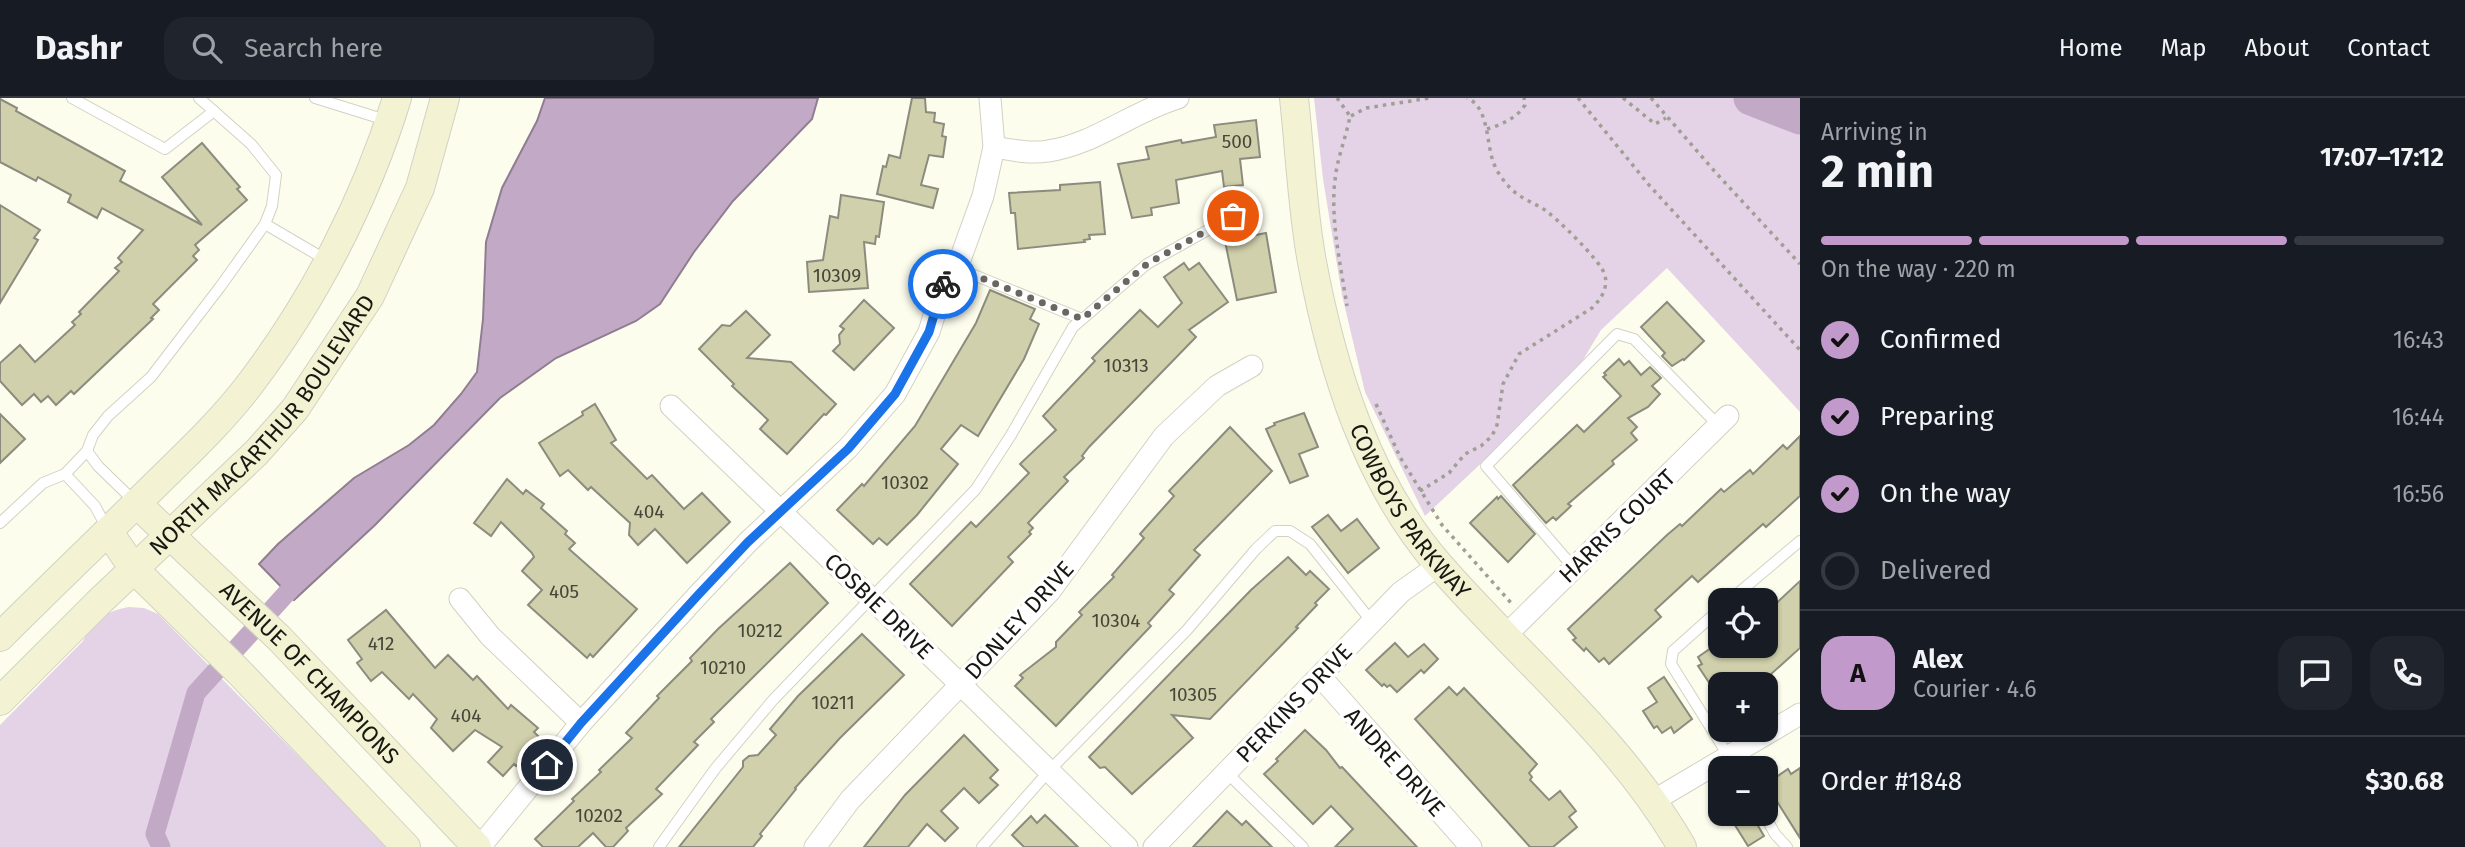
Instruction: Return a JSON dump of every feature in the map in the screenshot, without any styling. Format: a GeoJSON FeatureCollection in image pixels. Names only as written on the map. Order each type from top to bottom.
{"type":"FeatureCollection","features":[{"type":"Feature","properties":{"kind":"street","name":"NORTH MACARTHUR BOULEVARD"},"geometry":{"type":"LineString","coordinates":[[0,701],[256,453],[295,409],[363,307],[419,188],[445,98]]}},
{"type":"Feature","properties":{"kind":"street"},"geometry":{"type":"LineString","coordinates":[[478,847],[581,723],[699,594],[848,449],[895,394],[929,332],[944,284],[957,268],[983,196],[994,146],[990,98]]}},
{"type":"Feature","properties":{"kind":"street"},"geometry":{"type":"LineString","coordinates":[[994,146],[1020,152],[1048,151],[1088,138],[1178,98]]}},
{"type":"Feature","properties":{"kind":"street","name":"COWBOYS PARKWAY"},"geometry":{"type":"LineString","coordinates":[[1294,98],[1311,260],[1347,399],[1371,458],[1400,510],[1439,565],[1515,626],[1653,801],[1682,847]]}},
{"type":"Feature","properties":{"kind":"street","name":"NORTH MACARTHUR BOULEVARD"},"geometry":{"type":"LineString","coordinates":[[3,628],[203,439],[249,386],[291,325],[328,261],[356,204],[394,110]]}},
{"type":"Feature","properties":{"kind":"street","name":"DONLEY DRIVE"},"geometry":{"type":"LineString","coordinates":[[815,847],[850,800],[1051,591],[1164,436],[1217,386],[1251,366]]}},
{"type":"Feature","properties":{"kind":"street","name":"COSBIE DRIVE"},"geometry":{"type":"LineString","coordinates":[[671,407],[782,511],[1127,847]]}},
{"type":"Feature","properties":{"kind":"street","name":"HARRIS COURT"},"geometry":{"type":"LineString","coordinates":[[1515,626],[1723,421]]}},
{"type":"Feature","properties":{"kind":"street","name":"AVENUE OF CHAMPIONS"},"geometry":{"type":"LineString","coordinates":[[136,503],[279,638],[478,847]]}},
{"type":"Feature","properties":{"kind":"street"},"geometry":{"type":"LineString","coordinates":[[108,531],[134,569],[239,672],[406,847]]}},
{"type":"Feature","properties":{"kind":"street","name":"PERKINS DRIVE"},"geometry":{"type":"LineString","coordinates":[[1154,847],[1401,592],[1439,565]]}},
{"type":"Feature","properties":{"kind":"street"},"geometry":{"type":"LineString","coordinates":[[460,599],[490,636],[581,723]]}},
{"type":"Feature","properties":{"kind":"street","name":"ANDRE DRIVE"},"geometry":{"type":"LineString","coordinates":[[1320,676],[1471,847]]}},
{"type":"Feature","properties":{"kind":"street"},"geometry":{"type":"LineString","coordinates":[[1742,756],[1800,714]]}},
{"type":"Feature","properties":{"kind":"street"},"geometry":{"type":"LineString","coordinates":[[1653,801],[1708,775]]}},
{"type":"Feature","properties":{"kind":"lane"},"geometry":{"type":"LineString","coordinates":[[72,98],[165,149],[214,111]]}},
{"type":"Feature","properties":{"kind":"lane"},"geometry":{"type":"LineString","coordinates":[[0,523],[43,483],[65,474],[87,451],[93,435],[108,416],[151,377],[265,224],[272,206],[276,176],[251,144],[199,98]]}},
{"type":"Feature","properties":{"kind":"lane"},"geometry":{"type":"LineString","coordinates":[[315,98],[394,110]]}},
{"type":"Feature","properties":{"kind":"lane"},"geometry":{"type":"LineString","coordinates":[[659,847],[715,769],[773,700],[976,489],[1011,435],[1073,327],[1147,264],[1233,216]]}},
{"type":"Feature","properties":{"kind":"lane"},"geometry":{"type":"LineString","coordinates":[[265,224],[328,261]]}},
{"type":"Feature","properties":{"kind":"lane"},"geometry":{"type":"LineString","coordinates":[[957,268],[1082,319]]}},
{"type":"Feature","properties":{"kind":"lane"},"geometry":{"type":"LineString","coordinates":[[1574,568],[1486,466],[1617,334],[1634,339],[1723,421]]}},
{"type":"Feature","properties":{"kind":"lane"},"geometry":{"type":"LineString","coordinates":[[87,451],[98,466],[136,503]]}},
{"type":"Feature","properties":{"kind":"lane"},"geometry":{"type":"LineString","coordinates":[[65,474],[95,506],[108,531]]}},
{"type":"Feature","properties":{"kind":"lane"},"geometry":{"type":"LineString","coordinates":[[982,847],[1049,771],[1187,630],[1256,549],[1275,531],[1290,531],[1310,544],[1372,622]]}},
{"type":"Feature","properties":{"kind":"lane"},"geometry":{"type":"LineString","coordinates":[[1744,588],[1800,541]]}},
{"type":"Feature","properties":{"kind":"lane"},"geometry":{"type":"LineString","coordinates":[[1708,619],[1673,651],[1671,664],[1728,756]]}},
{"type":"Feature","properties":{"kind":"lane"},"geometry":{"type":"LineString","coordinates":[[1226,772],[1303,847]]}},
{"type":"Feature","properties":{"kind":"lane"},"geometry":{"type":"LineString","coordinates":[[1771,826],[1787,847]]}},
{"type":"Feature","properties":{"kind":"path"},"geometry":{"type":"LineString","coordinates":[[1338,98],[1350,117],[1347,136],[1337,164],[1334,198],[1348,313]]}},
{"type":"Feature","properties":{"kind":"path"},"geometry":{"type":"LineString","coordinates":[[1350,117],[1366,108],[1430,98]]}},
{"type":"Feature","properties":{"kind":"path"},"geometry":{"type":"LineString","coordinates":[[1420,491],[1449,473],[1465,454],[1481,446],[1492,436],[1497,425],[1503,384],[1519,354],[1592,308],[1606,287],[1599,263],[1555,219],[1510,188],[1500,175],[1492,160],[1480,110],[1473,100],[1467,98]]}},
{"type":"Feature","properties":{"kind":"path"},"geometry":{"type":"LineString","coordinates":[[1486,129],[1507,121],[1522,110],[1525,105],[1524,98]]}},
{"type":"Feature","properties":{"kind":"path"},"geometry":{"type":"LineString","coordinates":[[1578,98],[1649,185],[1800,350]]}},
{"type":"Feature","properties":{"kind":"path"},"geometry":{"type":"LineString","coordinates":[[1623,98],[1654,124],[1666,118]]}},
{"type":"Feature","properties":{"kind":"path"},"geometry":{"type":"LineString","coordinates":[[1651,98],[1666,118],[1800,264]]}},
{"type":"Feature","properties":{"kind":"path"},"geometry":{"type":"LineString","coordinates":[[1373,396],[1400,457],[1420,491],[1442,525],[1477,567],[1515,626]]}},
{"type":"Feature","properties":{"kind":"shaded area"},"geometry":{"type":"Polygon","coordinates":[[[545,98],[818,98],[812,119],[733,201],[694,252],[660,304],[636,321],[556,358],[500,398],[375,525],[294,600],[259,564],[354,478],[409,445],[434,425],[477,372],[483,319],[486,242],[502,188],[537,121],[545,98]]]}},
{"type":"Feature","properties":{"kind":"shaded area"},"geometry":{"type":"Polygon","coordinates":[[[1314,98],[1800,98],[1800,412],[1667,268],[1601,330],[1572,378],[1425,516],[1365,392],[1342,295],[1323,179],[1314,98]]]}},
{"type":"Feature","properties":{"kind":"shaded area"},"geometry":{"type":"Polygon","coordinates":[[[129,607],[144,608],[158,614],[388,847],[0,847],[0,725],[83,641],[96,622],[107,614],[129,607]]]}},
{"type":"Feature","properties":{"kind":"building"},"geometry":{"type":"Polygon","coordinates":[[[912,98],[925,98],[926,112],[935,113],[934,122],[944,124],[942,136],[946,137],[943,157],[929,155],[921,185],[938,189],[933,208],[877,194],[883,166],[886,167],[889,155],[900,158],[912,98]]]}},
{"type":"Feature","properties":{"kind":"building"},"geometry":{"type":"Polygon","coordinates":[[[0,99],[17,108],[16,111],[125,171],[120,181],[202,225],[162,177],[202,143],[240,187],[237,189],[247,200],[195,245],[199,250],[193,256],[197,260],[153,304],[159,310],[151,318],[153,319],[74,394],[71,391],[56,405],[48,396],[41,402],[34,394],[22,405],[0,381],[0,363],[20,345],[35,362],[75,325],[72,322],[81,314],[79,312],[119,271],[115,268],[122,262],[118,258],[143,230],[102,208],[97,218],[68,202],[71,195],[38,177],[36,181],[0,162],[0,99]]]}},
{"type":"Feature","properties":{"kind":"building"},"geometry":{"type":"Polygon","coordinates":[[[1256,120],[1260,157],[1240,159],[1243,185],[1224,187],[1222,171],[1176,180],[1179,203],[1151,208],[1152,215],[1132,218],[1118,164],[1149,159],[1146,147],[1216,137],[1214,125],[1256,120]]]}},
{"type":"Feature","properties":{"kind":"building"},"geometry":{"type":"Polygon","coordinates":[[[1100,182],[1105,234],[1089,235],[1090,239],[1084,240],[1085,242],[1018,249],[1015,213],[1011,213],[1009,193],[1060,190],[1060,185],[1100,182]]]}},
{"type":"Feature","properties":{"kind":"building"},"geometry":{"type":"Polygon","coordinates":[[[841,195],[884,202],[879,237],[876,236],[875,244],[864,242],[868,288],[809,292],[807,262],[823,260],[830,216],[838,218],[841,195]]]}},
{"type":"Feature","properties":{"kind":"building"},"geometry":{"type":"Polygon","coordinates":[[[0,205],[40,230],[34,238],[38,240],[0,303],[0,205]]]}},
{"type":"Feature","properties":{"kind":"building"},"geometry":{"type":"Polygon","coordinates":[[[1266,233],[1276,292],[1237,300],[1225,241],[1266,233]]]}},
{"type":"Feature","properties":{"kind":"building"},"geometry":{"type":"Polygon","coordinates":[[[1184,263],[1189,270],[1199,263],[1228,302],[1189,330],[1196,337],[1089,447],[1082,456],[1084,458],[1064,477],[1068,481],[1028,523],[1033,528],[1029,532],[1031,534],[1008,557],[1013,562],[952,626],[910,584],[971,522],[976,527],[1029,473],[1020,464],[1056,430],[1043,416],[1095,361],[1092,358],[1140,310],[1158,327],[1182,303],[1164,277],[1184,263]]]}},
{"type":"Feature","properties":{"kind":"building"},"geometry":{"type":"Polygon","coordinates":[[[990,290],[1035,309],[1030,319],[1039,324],[1024,359],[978,436],[961,425],[941,449],[958,464],[917,515],[887,545],[879,538],[873,544],[837,510],[862,484],[864,486],[915,426],[976,323],[990,290]]]}},
{"type":"Feature","properties":{"kind":"building"},"geometry":{"type":"Polygon","coordinates":[[[864,300],[894,328],[854,370],[833,351],[840,344],[839,335],[844,329],[840,326],[864,300]]]}},
{"type":"Feature","properties":{"kind":"building"},"geometry":{"type":"Polygon","coordinates":[[[1667,302],[1704,341],[1684,360],[1672,366],[1662,356],[1665,353],[1641,327],[1667,302]]]}},
{"type":"Feature","properties":{"kind":"building"},"geometry":{"type":"Polygon","coordinates":[[[746,311],[770,335],[747,358],[791,362],[836,404],[787,454],[760,429],[768,420],[732,386],[734,384],[699,349],[722,325],[730,326],[746,311]]]}},
{"type":"Feature","properties":{"kind":"building"},"geometry":{"type":"Polygon","coordinates":[[[1619,359],[1624,365],[1629,361],[1641,375],[1650,367],[1661,378],[1652,386],[1660,394],[1648,407],[1628,418],[1637,427],[1631,433],[1637,440],[1568,504],[1571,506],[1556,520],[1553,517],[1546,523],[1513,485],[1577,425],[1584,432],[1621,396],[1603,377],[1619,359]]]}},
{"type":"Feature","properties":{"kind":"building"},"geometry":{"type":"Polygon","coordinates":[[[595,404],[616,440],[611,443],[647,479],[652,475],[684,509],[702,493],[730,522],[687,563],[655,529],[638,545],[629,535],[630,523],[591,487],[588,490],[568,470],[560,476],[539,443],[583,415],[582,412],[595,404]]]}},
{"type":"Feature","properties":{"kind":"building"},"geometry":{"type":"Polygon","coordinates":[[[1304,413],[1318,447],[1299,454],[1308,476],[1290,483],[1266,429],[1275,425],[1274,423],[1304,413]]]}},
{"type":"Feature","properties":{"kind":"building"},"geometry":{"type":"Polygon","coordinates":[[[0,414],[25,439],[0,463],[0,414]]]}},
{"type":"Feature","properties":{"kind":"building"},"geometry":{"type":"Polygon","coordinates":[[[1230,427],[1272,471],[1194,550],[1200,555],[1169,590],[1174,594],[1148,623],[1151,626],[1056,726],[1015,686],[1023,678],[1020,675],[1056,647],[1056,642],[1082,615],[1079,612],[1114,577],[1112,575],[1144,538],[1140,534],[1174,496],[1169,491],[1230,427]]]}},
{"type":"Feature","properties":{"kind":"building"},"geometry":{"type":"Polygon","coordinates":[[[1800,436],[1800,496],[1766,527],[1763,524],[1698,582],[1692,576],[1655,610],[1661,617],[1609,664],[1604,658],[1599,662],[1586,648],[1584,651],[1573,640],[1576,638],[1568,629],[1667,535],[1680,524],[1682,526],[1721,489],[1724,492],[1750,470],[1753,474],[1783,445],[1787,449],[1800,436]]]}},
{"type":"Feature","properties":{"kind":"building"},"geometry":{"type":"Polygon","coordinates":[[[507,479],[523,494],[526,490],[544,504],[541,508],[567,531],[565,534],[575,543],[569,549],[637,609],[593,657],[590,654],[587,658],[528,605],[542,590],[522,571],[534,557],[532,553],[501,522],[491,536],[474,523],[507,479]]]}},
{"type":"Feature","properties":{"kind":"building"},"geometry":{"type":"Polygon","coordinates":[[[1501,496],[1535,534],[1508,562],[1470,523],[1501,496]]]}},
{"type":"Feature","properties":{"kind":"building"},"geometry":{"type":"Polygon","coordinates":[[[1328,515],[1341,531],[1357,519],[1379,548],[1348,573],[1312,527],[1328,515]]]}},
{"type":"Feature","properties":{"kind":"building"},"geometry":{"type":"Polygon","coordinates":[[[1288,557],[1306,575],[1310,571],[1329,589],[1315,603],[1317,605],[1296,627],[1298,628],[1210,719],[1172,715],[1193,738],[1132,794],[1105,767],[1100,768],[1089,757],[1251,590],[1288,557]]]}},
{"type":"Feature","properties":{"kind":"building"},"geometry":{"type":"Polygon","coordinates":[[[790,563],[828,603],[711,719],[714,722],[694,742],[698,745],[656,789],[662,794],[626,828],[628,831],[613,847],[606,847],[593,833],[578,847],[543,847],[535,839],[632,738],[626,733],[659,698],[657,696],[692,661],[690,658],[790,563]]]}},
{"type":"Feature","properties":{"kind":"building"},"geometry":{"type":"Polygon","coordinates":[[[1800,581],[1800,648],[1773,672],[1708,672],[1708,681],[1698,666],[1702,664],[1698,657],[1708,650],[1708,658],[1778,658],[1778,602],[1800,581]]]}},
{"type":"Feature","properties":{"kind":"building"},"geometry":{"type":"Polygon","coordinates":[[[386,610],[435,668],[448,655],[473,680],[477,676],[508,709],[511,705],[538,728],[534,732],[541,739],[503,776],[488,762],[502,747],[475,730],[453,751],[431,728],[437,719],[413,694],[409,699],[382,672],[371,681],[357,663],[362,659],[348,640],[386,610]]]}},
{"type":"Feature","properties":{"kind":"building"},"geometry":{"type":"Polygon","coordinates":[[[862,634],[904,675],[840,738],[795,788],[753,847],[679,847],[743,767],[743,761],[749,756],[758,755],[776,735],[770,729],[798,696],[862,634]]]}},
{"type":"Feature","properties":{"kind":"building"},"geometry":{"type":"Polygon","coordinates":[[[1395,643],[1408,657],[1424,644],[1438,659],[1424,673],[1421,670],[1397,692],[1390,685],[1382,686],[1366,670],[1395,643]]]}},
{"type":"Feature","properties":{"kind":"building"},"geometry":{"type":"Polygon","coordinates":[[[1664,677],[1692,719],[1674,733],[1671,727],[1662,733],[1657,726],[1654,728],[1643,711],[1657,702],[1648,688],[1664,677]]]}},
{"type":"Feature","properties":{"kind":"building"},"geometry":{"type":"Polygon","coordinates":[[[1449,687],[1457,695],[1464,688],[1537,764],[1529,773],[1532,777],[1530,780],[1549,800],[1560,791],[1576,811],[1569,817],[1577,827],[1553,847],[1530,847],[1415,719],[1449,687]]]}},
{"type":"Feature","properties":{"kind":"building"},"geometry":{"type":"Polygon","coordinates":[[[1305,730],[1417,847],[1335,847],[1353,829],[1331,806],[1313,824],[1264,774],[1305,730]]]}},
{"type":"Feature","properties":{"kind":"building"},"geometry":{"type":"Polygon","coordinates":[[[964,735],[998,770],[990,778],[998,785],[979,803],[964,788],[941,811],[958,828],[945,841],[927,824],[908,847],[864,847],[905,795],[964,735]]]}},
{"type":"Feature","properties":{"kind":"building"},"geometry":{"type":"Polygon","coordinates":[[[1800,768],[1800,838],[1778,803],[1778,776],[1788,769],[1791,774],[1800,768]]]}},
{"type":"Feature","properties":{"kind":"building"},"geometry":{"type":"Polygon","coordinates":[[[1227,811],[1242,825],[1246,821],[1272,847],[1193,847],[1227,811]]]}},
{"type":"Feature","properties":{"kind":"building"},"geometry":{"type":"Polygon","coordinates":[[[1045,815],[1078,847],[1024,847],[1012,835],[1031,816],[1037,823],[1045,815]]]}},
{"type":"Feature","properties":{"kind":"building"},"geometry":{"type":"Polygon","coordinates":[[[1736,826],[1758,826],[1764,836],[1748,846],[1736,826]]]}},
{"type":"Feature","properties":{"kind":"waterway"},"geometry":{"type":"LineString","coordinates":[[1751,98],[1800,117]]}},
{"type":"Feature","properties":{"kind":"waterway"},"geometry":{"type":"LineString","coordinates":[[161,847],[155,834],[196,693],[304,574]]}},
{"type":"Feature","properties":{"kind":"way so far"},"geometry":{"type":"LineString","coordinates":[[943,284],[957,268],[1082,319],[1147,264],[1233,216]]}},
{"type":"Feature","properties":{"kind":"route"},"geometry":{"type":"LineString","coordinates":[[547,765],[581,723],[699,594],[748,542],[848,449],[895,394],[929,332],[943,284]]}}]}
